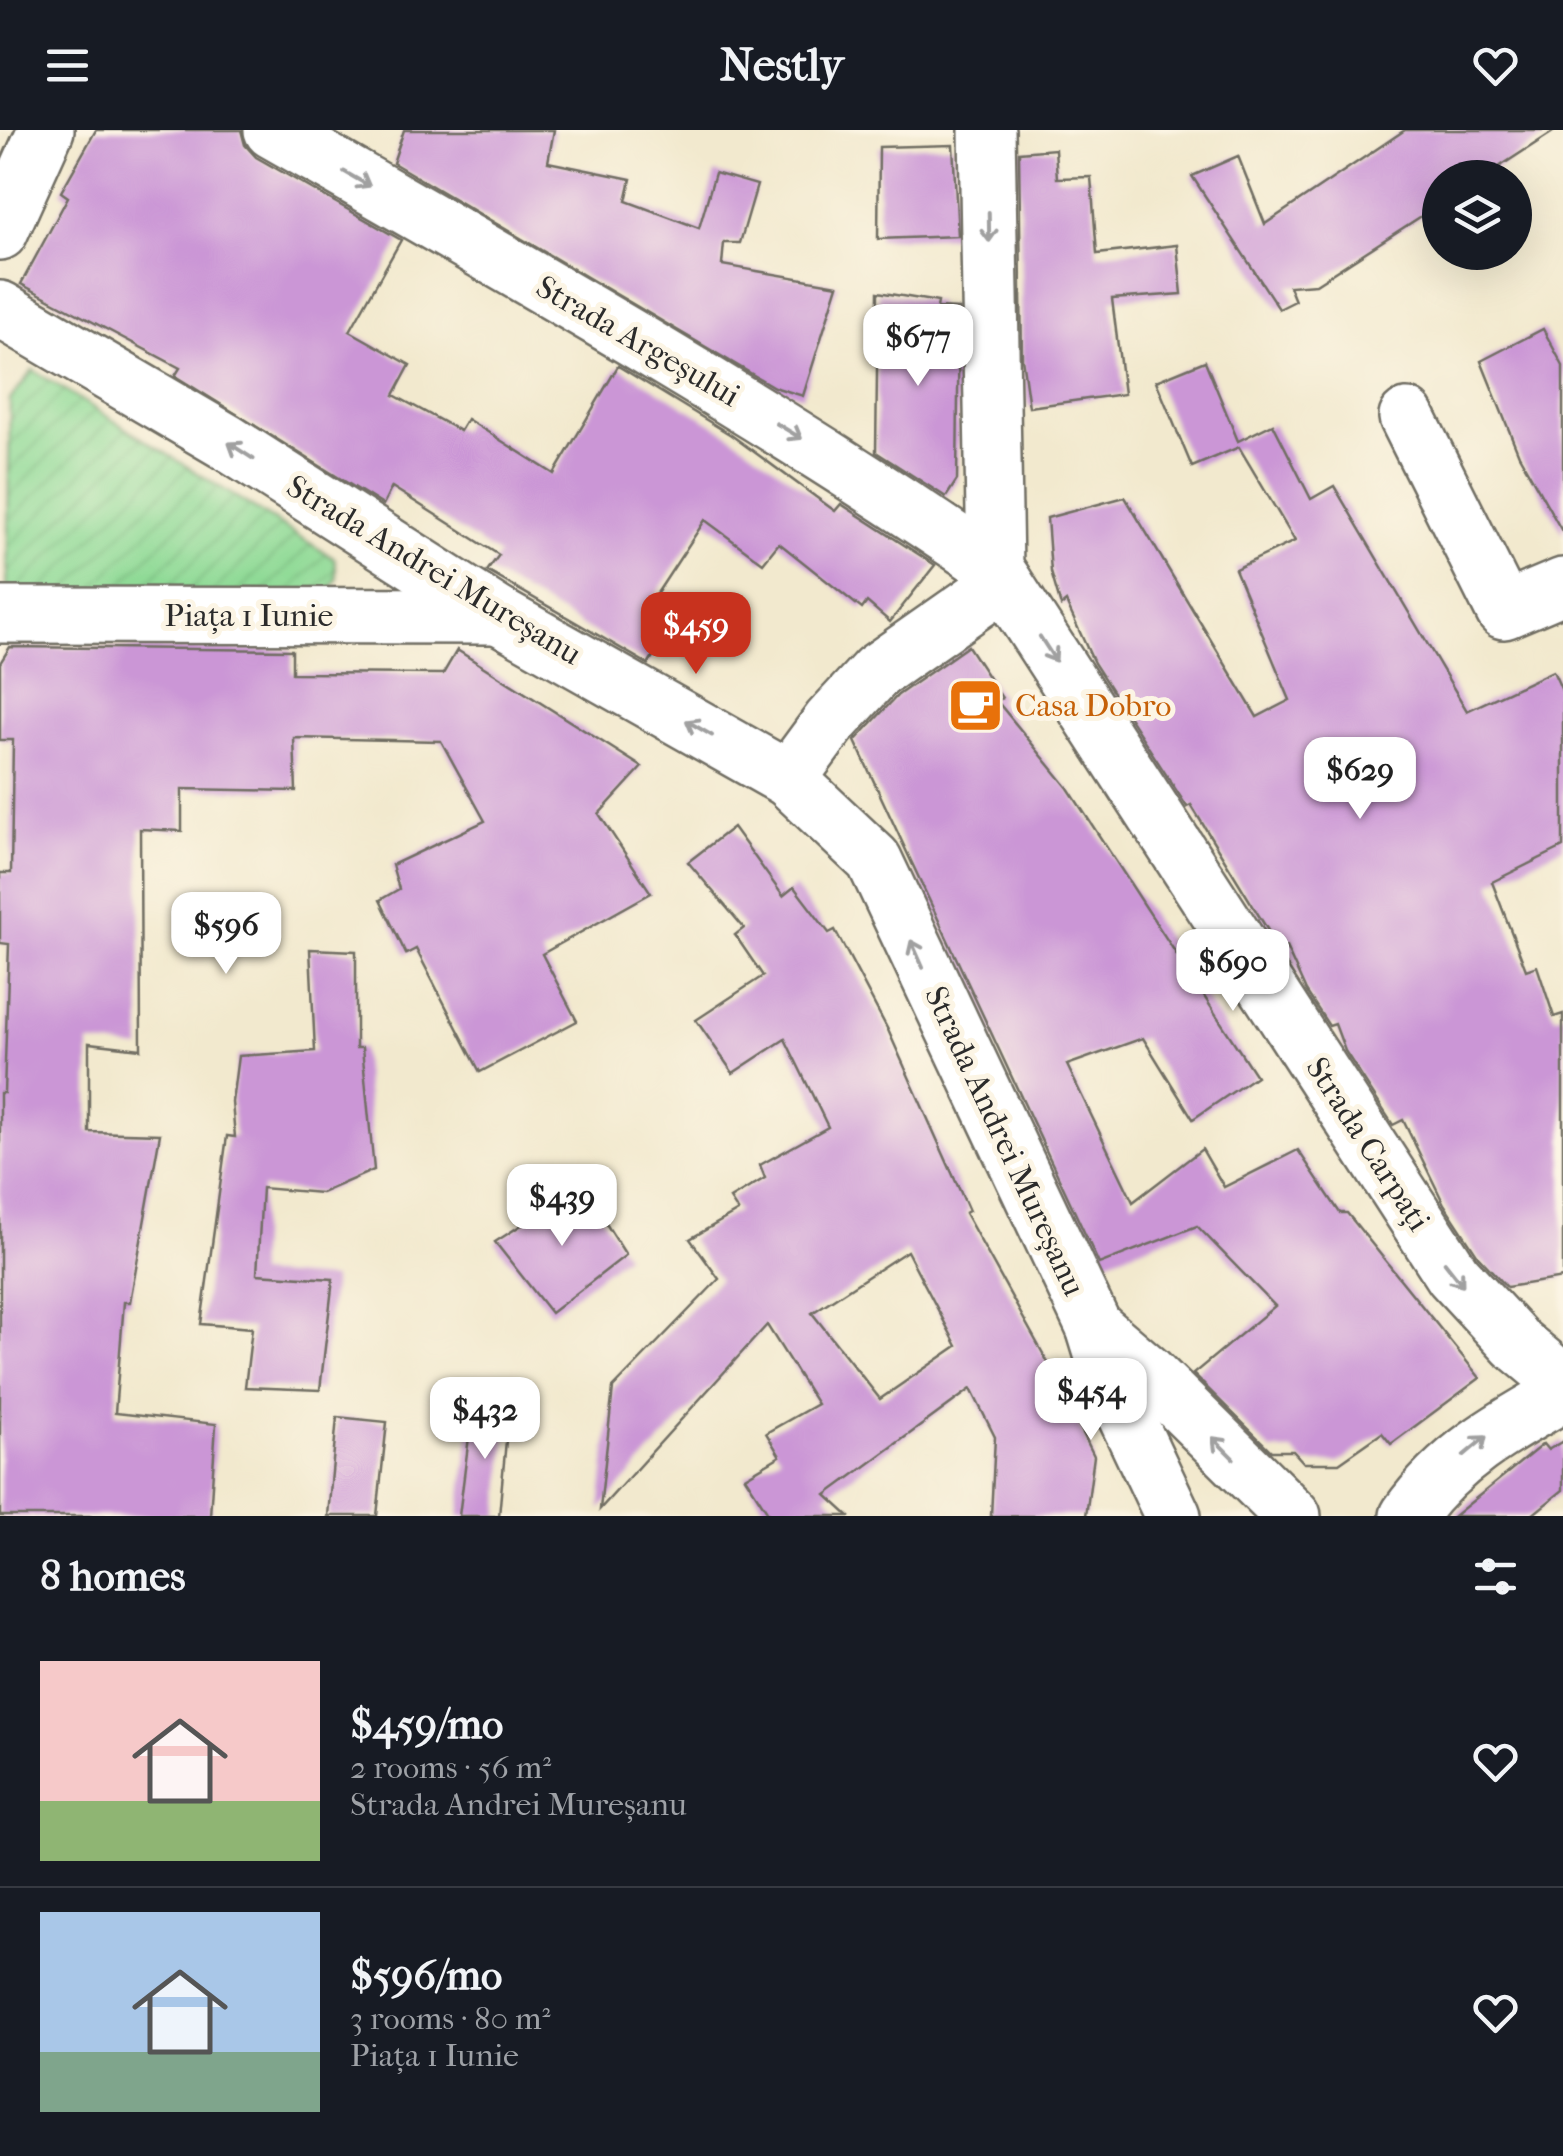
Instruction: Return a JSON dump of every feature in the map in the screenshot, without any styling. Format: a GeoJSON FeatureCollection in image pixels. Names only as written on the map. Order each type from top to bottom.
{"type":"FeatureCollection","features":[{"type":"Feature","properties":{"kind":"street"},"geometry":{"type":"LineString","coordinates":[[0,232],[46,130]]}},
{"type":"Feature","properties":{"kind":"street","name":"Strada Argeșului"},"geometry":{"type":"LineString","coordinates":[[272,130],[677,363],[847,467],[999,575]]}},
{"type":"Feature","properties":{"kind":"street"},"geometry":{"type":"LineString","coordinates":[[788,780],[830,722],[877,672],[999,575],[987,130]]}},
{"type":"Feature","properties":{"kind":"street","name":"Strada Andrei Mureșanu"},"geometry":{"type":"LineString","coordinates":[[0,310],[225,441],[498,616],[788,780],[874,860],[1094,1326],[1113,1389],[1173,1516]]}},
{"type":"Feature","properties":{"kind":"street"},"geometry":{"type":"LineString","coordinates":[[1407,417],[1504,610],[1563,586]]}},
{"type":"Feature","properties":{"kind":"street","name":"Strada Carpați"},"geometry":{"type":"LineString","coordinates":[[999,575],[1453,1275],[1516,1343],[1563,1382]]}},
{"type":"Feature","properties":{"kind":"street","name":"Piața 1 Iunie"},"geometry":{"type":"LineString","coordinates":[[0,615],[498,616]]}},
{"type":"Feature","properties":{"kind":"street","name":"Strada Andrei Mureșanu"},"geometry":{"type":"LineString","coordinates":[[1094,1326],[1148,1373],[1293,1516]]}},
{"type":"Feature","properties":{"kind":"street"},"geometry":{"type":"LineString","coordinates":[[1408,1516],[1432,1482],[1486,1436],[1563,1394]]}},
{"type":"Feature","properties":{"kind":"green space"},"geometry":{"type":"Polygon","coordinates":[[[33,370],[335,559],[337,579],[321,602],[7,598],[10,400],[33,370]]]}},
{"type":"Feature","properties":{"kind":"building"},"geometry":{"type":"Polygon","coordinates":[[[96,130],[241,130],[245,145],[256,157],[401,240],[350,331],[410,365],[394,395],[460,431],[467,419],[554,474],[618,366],[731,435],[835,511],[841,504],[935,565],[890,622],[867,602],[862,609],[779,543],[763,563],[705,520],[650,604],[676,621],[648,664],[487,571],[499,555],[392,487],[383,505],[175,376],[180,368],[21,284],[68,197],[61,192],[96,130]]]}},
{"type":"Feature","properties":{"kind":"building"},"geometry":{"type":"Polygon","coordinates":[[[404,130],[554,130],[548,162],[631,179],[626,201],[699,228],[715,173],[757,185],[740,243],[724,243],[722,265],[838,285],[803,396],[774,387],[393,163],[404,130]]]}},
{"type":"Feature","properties":{"kind":"building"},"geometry":{"type":"Polygon","coordinates":[[[1405,130],[1556,130],[1510,160],[1422,160],[1422,216],[1316,284],[1289,286],[1295,301],[1279,309],[1192,176],[1238,156],[1265,224],[1405,130]]]}},
{"type":"Feature","properties":{"kind":"building"},"geometry":{"type":"Polygon","coordinates":[[[953,145],[958,236],[878,239],[879,147],[953,145]]]}},
{"type":"Feature","properties":{"kind":"building"},"geometry":{"type":"Polygon","coordinates":[[[1055,149],[1057,178],[1091,177],[1097,254],[1177,245],[1182,294],[1112,299],[1124,394],[1029,407],[1022,358],[1019,152],[1055,149]]]}},
{"type":"Feature","properties":{"kind":"building"},"geometry":{"type":"Polygon","coordinates":[[[878,292],[938,302],[937,308],[959,309],[957,480],[946,497],[876,452],[878,292]]]}},
{"type":"Feature","properties":{"kind":"building"},"geometry":{"type":"Polygon","coordinates":[[[1543,329],[1563,366],[1563,533],[1519,455],[1481,361],[1543,329]]]}},
{"type":"Feature","properties":{"kind":"building"},"geometry":{"type":"Polygon","coordinates":[[[1205,361],[1238,441],[1273,424],[1311,499],[1334,486],[1467,711],[1553,671],[1563,693],[1563,847],[1492,882],[1526,970],[1537,966],[1554,1017],[1563,1014],[1563,1278],[1507,1287],[1478,1256],[1444,1204],[1403,1120],[1393,1125],[1345,1051],[1335,1024],[1329,1026],[1306,991],[1286,947],[1280,950],[1191,805],[1187,807],[1094,663],[1066,602],[1061,606],[1051,572],[1047,518],[1125,497],[1257,717],[1290,700],[1235,569],[1295,541],[1239,447],[1192,467],[1156,381],[1205,361]]]}},
{"type":"Feature","properties":{"kind":"building"},"geometry":{"type":"Polygon","coordinates":[[[968,646],[1002,698],[997,701],[1068,788],[1256,1076],[1193,1119],[1143,1038],[1067,1065],[1133,1202],[1202,1149],[1224,1187],[1298,1150],[1340,1213],[1347,1213],[1480,1378],[1391,1444],[1382,1433],[1339,1463],[1304,1463],[1293,1451],[1271,1451],[1193,1374],[1275,1306],[1197,1226],[1099,1264],[855,741],[898,695],[968,646]]]}},
{"type":"Feature","properties":{"kind":"building"},"geometry":{"type":"Polygon","coordinates":[[[10,647],[292,650],[292,673],[443,674],[457,650],[642,767],[599,814],[651,893],[542,954],[577,1021],[480,1072],[416,949],[406,954],[380,900],[399,889],[392,865],[485,821],[441,741],[294,738],[296,791],[182,789],[182,831],[140,829],[141,1049],[89,1043],[89,1132],[160,1134],[130,1302],[124,1302],[115,1413],[216,1424],[210,1516],[0,1516],[0,1093],[4,1093],[9,944],[0,943],[0,873],[11,873],[13,740],[0,740],[0,663],[10,647]]]}},
{"type":"Feature","properties":{"kind":"building"},"geometry":{"type":"Polygon","coordinates":[[[733,827],[783,896],[794,887],[829,933],[835,930],[888,1030],[969,1211],[965,1213],[1051,1368],[1094,1456],[1086,1516],[991,1516],[995,1437],[971,1389],[826,1495],[849,1516],[770,1516],[745,1477],[780,1456],[766,1433],[817,1404],[767,1325],[600,1509],[613,1388],[719,1279],[690,1239],[738,1211],[730,1199],[765,1178],[760,1165],[828,1127],[785,1039],[733,1073],[696,1020],[763,976],[735,935],[744,928],[688,862],[733,827]],[[907,1251],[812,1313],[880,1399],[957,1346],[907,1251]]]}},
{"type":"Feature","properties":{"kind":"building"},"geometry":{"type":"Polygon","coordinates":[[[310,949],[356,951],[356,1048],[362,1048],[374,1170],[321,1193],[262,1188],[257,1274],[333,1279],[320,1390],[245,1387],[252,1328],[201,1324],[227,1136],[235,1137],[232,1102],[238,1056],[315,1051],[310,949]]]}},
{"type":"Feature","properties":{"kind":"building"},"geometry":{"type":"Polygon","coordinates":[[[582,1186],[626,1255],[551,1313],[495,1242],[582,1186]]]}},
{"type":"Feature","properties":{"kind":"building"},"geometry":{"type":"Polygon","coordinates":[[[473,1405],[509,1408],[499,1516],[459,1516],[473,1405]]]}},
{"type":"Feature","properties":{"kind":"building"},"geometry":{"type":"Polygon","coordinates":[[[337,1417],[387,1422],[377,1516],[328,1516],[337,1417]]]}},
{"type":"Feature","properties":{"kind":"building"},"geometry":{"type":"Polygon","coordinates":[[[1563,1441],[1563,1490],[1531,1516],[1454,1516],[1543,1444],[1548,1450],[1563,1441]]]}},
{"type":"Feature","properties":{"kind":"place","name":"Casa Dobro"},"geometry":{"type":"Point","coordinates":[976,705]}}]}
